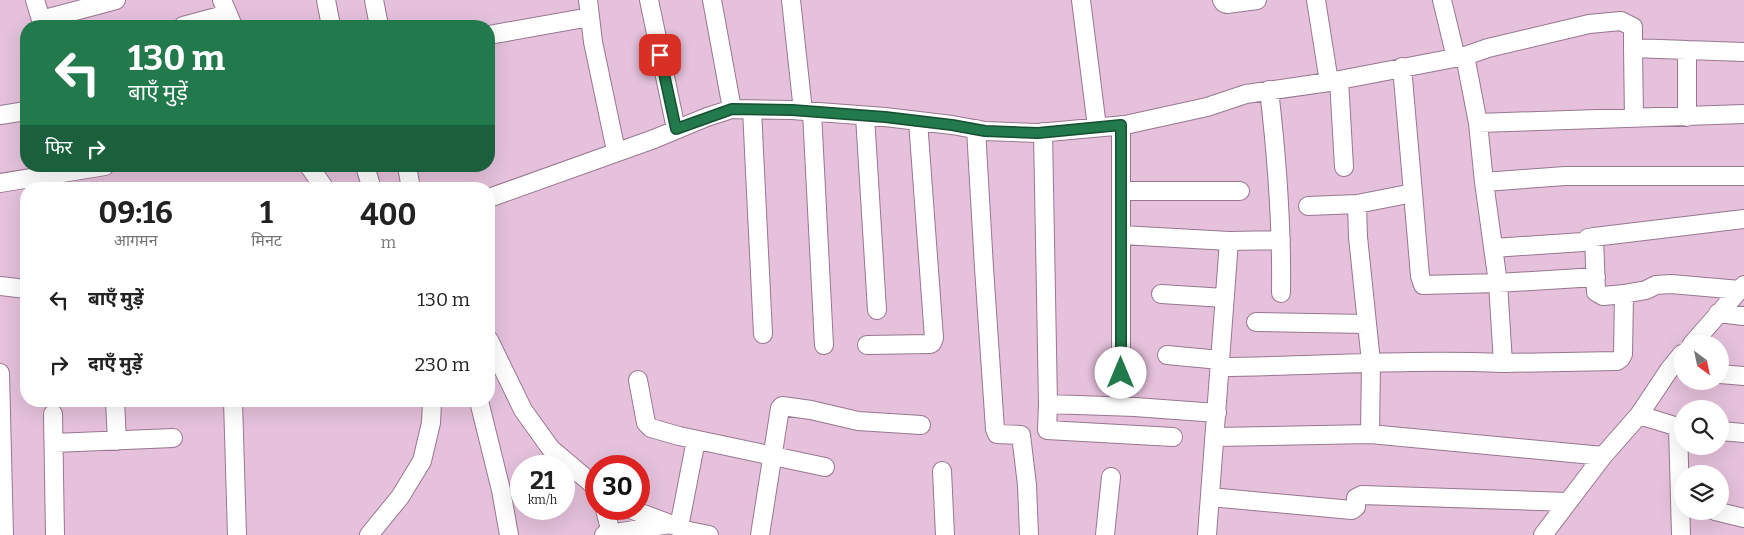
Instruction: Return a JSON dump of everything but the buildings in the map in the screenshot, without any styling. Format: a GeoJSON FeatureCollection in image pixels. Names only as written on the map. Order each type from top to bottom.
{"type":"FeatureCollection","features":[{"type":"Feature","properties":{"kind":"street"},"geometry":{"type":"LineString","coordinates":[[35,0],[41,20]]}},
{"type":"Feature","properties":{"kind":"street"},"geometry":{"type":"LineString","coordinates":[[52,20],[116,0]]}},
{"type":"Feature","properties":{"kind":"street"},"geometry":{"type":"LineString","coordinates":[[326,0],[330,20]]}},
{"type":"Feature","properties":{"kind":"street"},"geometry":{"type":"LineString","coordinates":[[374,0],[378,20]]}},
{"type":"Feature","properties":{"kind":"street"},"geometry":{"type":"LineString","coordinates":[[649,0],[676,129]]}},
{"type":"Feature","properties":{"kind":"street"},"geometry":{"type":"LineString","coordinates":[[712,0],[732,109]]}},
{"type":"Feature","properties":{"kind":"street"},"geometry":{"type":"LineString","coordinates":[[791,0],[807,111],[824,345]]}},
{"type":"Feature","properties":{"kind":"street"},"geometry":{"type":"LineString","coordinates":[[1081,0],[1098,127]]}},
{"type":"Feature","properties":{"kind":"street"},"geometry":{"type":"LineString","coordinates":[[1222,0],[1224,4],[1227,4],[1256,0]]}},
{"type":"Feature","properties":{"kind":"street"},"geometry":{"type":"LineString","coordinates":[[1316,0],[1334,81],[1344,167]]}},
{"type":"Feature","properties":{"kind":"street"},"geometry":{"type":"LineString","coordinates":[[1442,0],[1461,57],[1478,123],[1498,284],[1503,363]]}},
{"type":"Feature","properties":{"kind":"street"},"geometry":{"type":"LineString","coordinates":[[495,33],[589,9],[593,42],[616,151]]}},
{"type":"Feature","properties":{"kind":"street"},"geometry":{"type":"LineString","coordinates":[[204,20],[228,13]]}},
{"type":"Feature","properties":{"kind":"street"},"geometry":{"type":"LineString","coordinates":[[495,196],[732,109],[807,111],[918,121],[976,129],[1043,132],[1121,125],[1207,107],[1246,94],[1334,81],[1461,57],[1488,48],[1589,24],[1621,21],[1633,27],[1634,118]]}},
{"type":"Feature","properties":{"kind":"street"},"geometry":{"type":"LineString","coordinates":[[1633,48],[1744,52]]}},
{"type":"Feature","properties":{"kind":"street"},"geometry":{"type":"LineString","coordinates":[[1687,50],[1687,117]]}},
{"type":"Feature","properties":{"kind":"street"},"geometry":{"type":"LineString","coordinates":[[1402,67],[1420,276],[1423,285],[1498,284],[1596,277]]}},
{"type":"Feature","properties":{"kind":"street"},"geometry":{"type":"LineString","coordinates":[[1269,90],[1279,188],[1282,240],[1281,293]]}},
{"type":"Feature","properties":{"kind":"street"},"geometry":{"type":"LineString","coordinates":[[752,110],[763,334]]}},
{"type":"Feature","properties":{"kind":"street"},"geometry":{"type":"LineString","coordinates":[[0,115],[20,112]]}},
{"type":"Feature","properties":{"kind":"street"},"geometry":{"type":"LineString","coordinates":[[1478,123],[1744,114]]}},
{"type":"Feature","properties":{"kind":"street"},"geometry":{"type":"LineString","coordinates":[[865,116],[877,310]]}},
{"type":"Feature","properties":{"kind":"street"},"geometry":{"type":"LineString","coordinates":[[867,345],[932,343],[918,121]]}},
{"type":"Feature","properties":{"kind":"street"},"geometry":{"type":"LineString","coordinates":[[1121,125],[1121,373]]}},
{"type":"Feature","properties":{"kind":"street"},"geometry":{"type":"LineString","coordinates":[[976,129],[995,429],[997,434],[1021,435],[1026,430],[1047,430],[1174,437]]}},
{"type":"Feature","properties":{"kind":"street"},"geometry":{"type":"LineString","coordinates":[[1043,132],[1047,430]]}},
{"type":"Feature","properties":{"kind":"street"},"geometry":{"type":"LineString","coordinates":[[0,183],[68,172]]}},
{"type":"Feature","properties":{"kind":"street"},"geometry":{"type":"LineString","coordinates":[[1484,182],[1565,176],[1744,176]]}},
{"type":"Feature","properties":{"kind":"street"},"geometry":{"type":"LineString","coordinates":[[1121,191],[1240,191]]}},
{"type":"Feature","properties":{"kind":"street"},"geometry":{"type":"LineString","coordinates":[[1308,206],[1357,204],[1413,193]]}},
{"type":"Feature","properties":{"kind":"street"},"geometry":{"type":"LineString","coordinates":[[1357,204],[1358,237],[1371,362],[1370,434]]}},
{"type":"Feature","properties":{"kind":"street"},"geometry":{"type":"LineString","coordinates":[[1493,248],[1583,242],[1590,237],[1744,219]]}},
{"type":"Feature","properties":{"kind":"street"},"geometry":{"type":"LineString","coordinates":[[1122,235],[1230,241],[1282,240]]}},
{"type":"Feature","properties":{"kind":"street"},"geometry":{"type":"LineString","coordinates":[[1594,237],[1596,292],[1598,295],[1624,294],[1646,290],[1656,285],[1671,284],[1742,287]]}},
{"type":"Feature","properties":{"kind":"street"},"geometry":{"type":"LineString","coordinates":[[1207,535],[1230,241]]}},
{"type":"Feature","properties":{"kind":"street"},"geometry":{"type":"LineString","coordinates":[[0,286],[20,288]]}},
{"type":"Feature","properties":{"kind":"street"},"geometry":{"type":"LineString","coordinates":[[1700,335],[1742,287]]}},
{"type":"Feature","properties":{"kind":"street"},"geometry":{"type":"LineString","coordinates":[[1162,294],[1225,298]]}},
{"type":"Feature","properties":{"kind":"street"},"geometry":{"type":"LineString","coordinates":[[1167,355],[1220,363],[1282,366],[1371,362],[1503,363],[1618,361],[1622,358],[1623,354],[1624,294]]}},
{"type":"Feature","properties":{"kind":"street"},"geometry":{"type":"LineString","coordinates":[[1718,313],[1744,316]]}},
{"type":"Feature","properties":{"kind":"street"},"geometry":{"type":"LineString","coordinates":[[1256,322],[1367,324]]}},
{"type":"Feature","properties":{"kind":"street"},"geometry":{"type":"LineString","coordinates":[[495,352],[523,410],[551,449],[585,478]]}},
{"type":"Feature","properties":{"kind":"street"},"geometry":{"type":"LineString","coordinates":[[1543,535],[1603,456],[1674,372]]}},
{"type":"Feature","properties":{"kind":"street"},"geometry":{"type":"LineString","coordinates":[[0,373],[4,535]]}},
{"type":"Feature","properties":{"kind":"street"},"geometry":{"type":"LineString","coordinates":[[1729,375],[1744,376]]}},
{"type":"Feature","properties":{"kind":"street"},"geometry":{"type":"LineString","coordinates":[[638,380],[650,428],[696,440],[825,467]]}},
{"type":"Feature","properties":{"kind":"street"},"geometry":{"type":"LineString","coordinates":[[1048,404],[1135,407],[1216,413]]}},
{"type":"Feature","properties":{"kind":"street"},"geometry":{"type":"LineString","coordinates":[[760,535],[780,408],[782,406],[811,410],[858,421],[921,426]]}},
{"type":"Feature","properties":{"kind":"street"},"geometry":{"type":"LineString","coordinates":[[115,407],[117,441]]}},
{"type":"Feature","properties":{"kind":"street"},"geometry":{"type":"LineString","coordinates":[[234,407],[238,535]]}},
{"type":"Feature","properties":{"kind":"street"},"geometry":{"type":"LineString","coordinates":[[368,535],[400,497],[422,461],[431,423],[432,407]]}},
{"type":"Feature","properties":{"kind":"street"},"geometry":{"type":"LineString","coordinates":[[480,407],[501,490],[508,535]]}},
{"type":"Feature","properties":{"kind":"street"},"geometry":{"type":"LineString","coordinates":[[54,414],[55,535]]}},
{"type":"Feature","properties":{"kind":"street"},"geometry":{"type":"LineString","coordinates":[[1639,415],[1674,425]]}},
{"type":"Feature","properties":{"kind":"street"},"geometry":{"type":"LineString","coordinates":[[1729,432],[1744,433]]}},
{"type":"Feature","properties":{"kind":"street"},"geometry":{"type":"LineString","coordinates":[[1215,437],[1370,434],[1603,456]]}},
{"type":"Feature","properties":{"kind":"street"},"geometry":{"type":"LineString","coordinates":[[1021,435],[1027,485],[1029,535]]}},
{"type":"Feature","properties":{"kind":"street"},"geometry":{"type":"LineString","coordinates":[[54,443],[173,438]]}},
{"type":"Feature","properties":{"kind":"street"},"geometry":{"type":"LineString","coordinates":[[674,526],[696,440]]}},
{"type":"Feature","properties":{"kind":"street"},"geometry":{"type":"LineString","coordinates":[[942,471],[945,535]]}},
{"type":"Feature","properties":{"kind":"street"},"geometry":{"type":"LineString","coordinates":[[1105,535],[1111,477]]}},
{"type":"Feature","properties":{"kind":"street"},"geometry":{"type":"LineString","coordinates":[[1210,497],[1352,510],[1356,507],[1356,498],[1362,495],[1568,502]]}},
{"type":"Feature","properties":{"kind":"street"},"geometry":{"type":"LineString","coordinates":[[1729,514],[1744,518]]}},
{"type":"Feature","properties":{"kind":"street"},"geometry":{"type":"LineString","coordinates":[[650,517],[674,526],[709,535]]}},
{"type":"Feature","properties":{"kind":"street"},"geometry":{"type":"LineString","coordinates":[[606,520],[607,534],[674,526]]}},
{"type":"Feature","properties":{"kind":"street"},"geometry":{"type":"LineString","coordinates":[[1681,520],[1681,535]]}},
{"type":"Feature","properties":{"kind":"route"},"geometry":{"type":"LineString","coordinates":[[660,55],[676,129],[707,116],[732,109],[792,110],[885,117],[985,131],[1038,133],[1121,125],[1121,373]]}}]}
